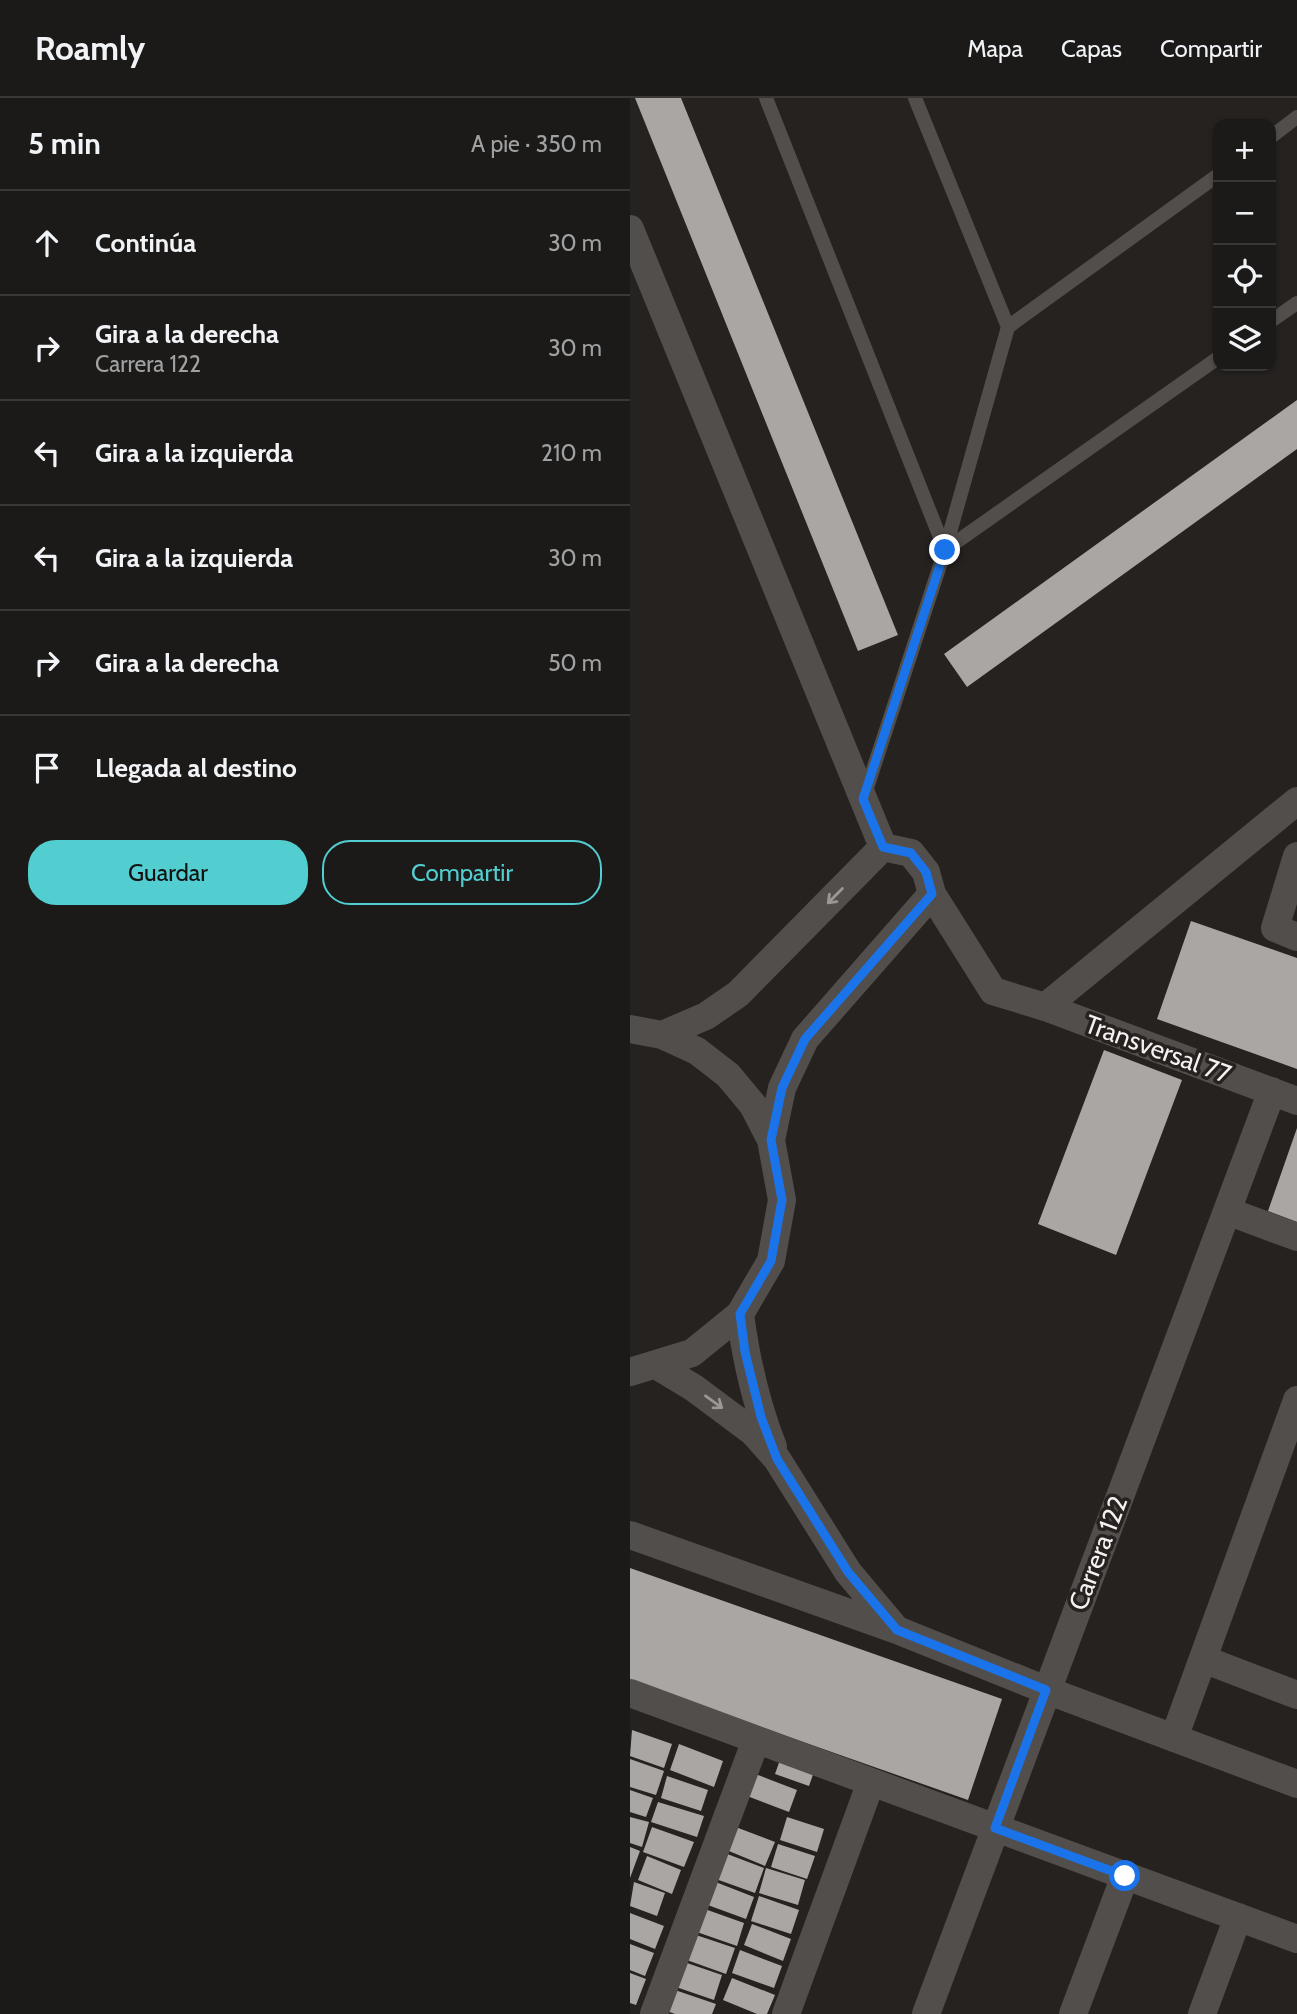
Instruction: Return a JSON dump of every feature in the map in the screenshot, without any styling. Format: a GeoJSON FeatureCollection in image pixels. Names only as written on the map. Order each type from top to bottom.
{"type":"FeatureCollection","features":[{"type":"Feature","properties":{"kind":"street"},"geometry":{"type":"LineString","coordinates":[[630,229],[883,847],[738,994],[706,1016],[662,1035]]}},
{"type":"Feature","properties":{"kind":"street"},"geometry":{"type":"LineString","coordinates":[[1045,1007],[1297,801]]}},
{"type":"Feature","properties":{"kind":"street","name":"Transversal 77"},"geometry":{"type":"LineString","coordinates":[[883,847],[911,853],[926,872],[932,894],[993,991],[1045,1007],[1284,1096]]}},
{"type":"Feature","properties":{"kind":"street"},"geometry":{"type":"LineString","coordinates":[[1286,932],[1297,856]]}},
{"type":"Feature","properties":{"kind":"street"},"geometry":{"type":"LineString","coordinates":[[771,1140],[782,1088],[805,1039],[932,894]]}},
{"type":"Feature","properties":{"kind":"street"},"geometry":{"type":"LineString","coordinates":[[630,1029],[662,1035],[697,1051],[728,1075],[753,1105],[771,1140],[782,1200],[771,1261],[740,1314],[692,1353],[638,1371]]}},
{"type":"Feature","properties":{"kind":"street","name":"Carrera 122"},"geometry":{"type":"LineString","coordinates":[[926,2014],[1227,1211],[1284,1096]]}},
{"type":"Feature","properties":{"kind":"street"},"geometry":{"type":"LineString","coordinates":[[1227,1211],[1297,1237]]}},
{"type":"Feature","properties":{"kind":"street"},"geometry":{"type":"LineString","coordinates":[[740,1314],[745,1352],[761,1417],[777,1459]]}},
{"type":"Feature","properties":{"kind":"street"},"geometry":{"type":"LineString","coordinates":[[638,1371],[726,1411],[753,1432],[777,1459],[848,1572],[897,1630]]}},
{"type":"Feature","properties":{"kind":"street"},"geometry":{"type":"LineString","coordinates":[[1174,1738],[1297,1400]]}},
{"type":"Feature","properties":{"kind":"street"},"geometry":{"type":"LineString","coordinates":[[630,1535],[897,1630],[1046,1690],[1297,1784]]}},
{"type":"Feature","properties":{"kind":"street"},"geometry":{"type":"LineString","coordinates":[[1203,1659],[1297,1695]]}},
{"type":"Feature","properties":{"kind":"street"},"geometry":{"type":"LineString","coordinates":[[632,1702],[756,1740],[1297,1939]]}},
{"type":"Feature","properties":{"kind":"street"},"geometry":{"type":"LineString","coordinates":[[654,2014],[756,1740]]}},
{"type":"Feature","properties":{"kind":"street"},"geometry":{"type":"LineString","coordinates":[[786,2014],[871,1782]]}},
{"type":"Feature","properties":{"kind":"street"},"geometry":{"type":"LineString","coordinates":[[1073,2014],[1125,1876]]}},
{"type":"Feature","properties":{"kind":"street"},"geometry":{"type":"LineString","coordinates":[[1202,2014],[1238,1917]]}},
{"type":"Feature","properties":{"kind":"lane"},"geometry":{"type":"LineString","coordinates":[[766,98],[945,550]]}},
{"type":"Feature","properties":{"kind":"lane"},"geometry":{"type":"LineString","coordinates":[[863,799],[945,550],[1008,327],[915,98]]}},
{"type":"Feature","properties":{"kind":"lane"},"geometry":{"type":"LineString","coordinates":[[1276,132],[1297,117]]}},
{"type":"Feature","properties":{"kind":"lane"},"geometry":{"type":"LineString","coordinates":[[1008,327],[1213,178]]}},
{"type":"Feature","properties":{"kind":"lane"},"geometry":{"type":"LineString","coordinates":[[1276,318],[1297,303]]}},
{"type":"Feature","properties":{"kind":"lane"},"geometry":{"type":"LineString","coordinates":[[945,550],[1213,362]]}},
{"type":"Feature","properties":{"kind":"building"},"geometry":{"type":"Polygon","coordinates":[[[635,98],[681,98],[898,635],[858,651],[635,98]]]}},
{"type":"Feature","properties":{"kind":"building"},"geometry":{"type":"Polygon","coordinates":[[[1297,400],[1297,449],[967,687],[944,654],[1297,400]]]}},
{"type":"Feature","properties":{"kind":"building"},"geometry":{"type":"Polygon","coordinates":[[[1191,921],[1297,958],[1297,1069],[1157,1019],[1191,921]]]}},
{"type":"Feature","properties":{"kind":"building"},"geometry":{"type":"Polygon","coordinates":[[[1104,1050],[1182,1080],[1116,1255],[1038,1224],[1104,1050]]]}},
{"type":"Feature","properties":{"kind":"building"},"geometry":{"type":"Polygon","coordinates":[[[1297,1128],[1297,1222],[1268,1211],[1297,1128]]]}},
{"type":"Feature","properties":{"kind":"building"},"geometry":{"type":"Polygon","coordinates":[[[630,1568],[1002,1699],[968,1800],[630,1681],[630,1568]]]}},
{"type":"Feature","properties":{"kind":"building"},"geometry":{"type":"Polygon","coordinates":[[[632,1730],[672,1744],[664,1768],[630,1756],[632,1730]]]}},
{"type":"Feature","properties":{"kind":"building"},"geometry":{"type":"Polygon","coordinates":[[[679,1744],[723,1761],[714,1787],[670,1770],[679,1744]]]}},
{"type":"Feature","properties":{"kind":"building"},"geometry":{"type":"Polygon","coordinates":[[[781,1757],[815,1769],[809,1786],[775,1774],[781,1757]]]}},
{"type":"Feature","properties":{"kind":"building"},"geometry":{"type":"Polygon","coordinates":[[[630,1759],[664,1771],[656,1795],[630,1787],[630,1759]]]}},
{"type":"Feature","properties":{"kind":"building"},"geometry":{"type":"Polygon","coordinates":[[[750,1772],[797,1790],[789,1812],[742,1794],[750,1772]]]}},
{"type":"Feature","properties":{"kind":"building"},"geometry":{"type":"Polygon","coordinates":[[[667,1776],[708,1790],[701,1811],[661,1798],[667,1776]]]}},
{"type":"Feature","properties":{"kind":"building"},"geometry":{"type":"Polygon","coordinates":[[[630,1790],[653,1798],[646,1817],[630,1812],[630,1790]]]}},
{"type":"Feature","properties":{"kind":"building"},"geometry":{"type":"Polygon","coordinates":[[[658,1802],[704,1816],[697,1837],[651,1822],[658,1802]]]}},
{"type":"Feature","properties":{"kind":"building"},"geometry":{"type":"Polygon","coordinates":[[[630,1817],[649,1822],[642,1847],[630,1843],[630,1817]]]}},
{"type":"Feature","properties":{"kind":"building"},"geometry":{"type":"Polygon","coordinates":[[[787,1817],[824,1829],[817,1852],[780,1840],[787,1817]]]}},
{"type":"Feature","properties":{"kind":"building"},"geometry":{"type":"Polygon","coordinates":[[[733,1826],[775,1842],[765,1866],[724,1849],[733,1826]]]}},
{"type":"Feature","properties":{"kind":"building"},"geometry":{"type":"Polygon","coordinates":[[[652,1827],[694,1842],[684,1867],[643,1852],[652,1827]]]}},
{"type":"Feature","properties":{"kind":"building"},"geometry":{"type":"Polygon","coordinates":[[[778,1844],[815,1856],[807,1879],[771,1867],[778,1844]]]}},
{"type":"Feature","properties":{"kind":"building"},"geometry":{"type":"Polygon","coordinates":[[[630,1847],[640,1851],[630,1878],[630,1847]]]}},
{"type":"Feature","properties":{"kind":"building"},"geometry":{"type":"Polygon","coordinates":[[[722,1852],[764,1868],[755,1893],[713,1878],[722,1852]]]}},
{"type":"Feature","properties":{"kind":"building"},"geometry":{"type":"Polygon","coordinates":[[[647,1856],[681,1870],[672,1894],[638,1880],[647,1856]]]}},
{"type":"Feature","properties":{"kind":"building"},"geometry":{"type":"Polygon","coordinates":[[[766,1868],[805,1880],[798,1905],[759,1893],[766,1868]]]}},
{"type":"Feature","properties":{"kind":"building"},"geometry":{"type":"Polygon","coordinates":[[[713,1881],[754,1897],[746,1919],[705,1904],[713,1881]]]}},
{"type":"Feature","properties":{"kind":"building"},"geometry":{"type":"Polygon","coordinates":[[[634,1882],[665,1893],[657,1916],[630,1906],[634,1882]]]}},
{"type":"Feature","properties":{"kind":"building"},"geometry":{"type":"Polygon","coordinates":[[[759,1896],[799,1910],[791,1934],[751,1921],[759,1896]]]}},
{"type":"Feature","properties":{"kind":"building"},"geometry":{"type":"Polygon","coordinates":[[[702,1908],[744,1923],[737,1946],[694,1931],[702,1908]]]}},
{"type":"Feature","properties":{"kind":"building"},"geometry":{"type":"Polygon","coordinates":[[[630,1913],[664,1926],[655,1949],[630,1939],[630,1913]]]}},
{"type":"Feature","properties":{"kind":"building"},"geometry":{"type":"Polygon","coordinates":[[[752,1924],[791,1939],[783,1961],[744,1945],[752,1924]]]}},
{"type":"Feature","properties":{"kind":"building"},"geometry":{"type":"Polygon","coordinates":[[[693,1934],[735,1948],[726,1974],[684,1959],[693,1934]]]}},
{"type":"Feature","properties":{"kind":"building"},"geometry":{"type":"Polygon","coordinates":[[[630,1944],[654,1953],[645,1976],[630,1970],[630,1944]]]}},
{"type":"Feature","properties":{"kind":"building"},"geometry":{"type":"Polygon","coordinates":[[[740,1950],[782,1966],[774,1988],[732,1973],[740,1950]]]}},
{"type":"Feature","properties":{"kind":"building"},"geometry":{"type":"Polygon","coordinates":[[[681,1961],[722,1975],[714,2000],[673,1986],[681,1961]]]}},
{"type":"Feature","properties":{"kind":"building"},"geometry":{"type":"Polygon","coordinates":[[[630,1973],[646,1979],[636,2005],[630,2003],[630,1973]]]}},
{"type":"Feature","properties":{"kind":"building"},"geometry":{"type":"Polygon","coordinates":[[[732,1978],[775,1995],[767,2014],[757,2014],[723,2000],[732,1978]]]}},
{"type":"Feature","properties":{"kind":"building"},"geometry":{"type":"Polygon","coordinates":[[[672,1989],[716,2004],[712,2014],[675,2014],[664,2010],[672,1989]]]}},
{"type":"Feature","properties":{"kind":"route"},"geometry":{"type":"LineString","coordinates":[[945,550],[863,799],[883,847],[911,853],[926,872],[932,894],[805,1039],[782,1088],[771,1140],[782,1200],[771,1261],[740,1314],[745,1352],[761,1417],[777,1459],[848,1572],[897,1630],[1046,1690],[995,1828],[1125,1876]]}}]}
